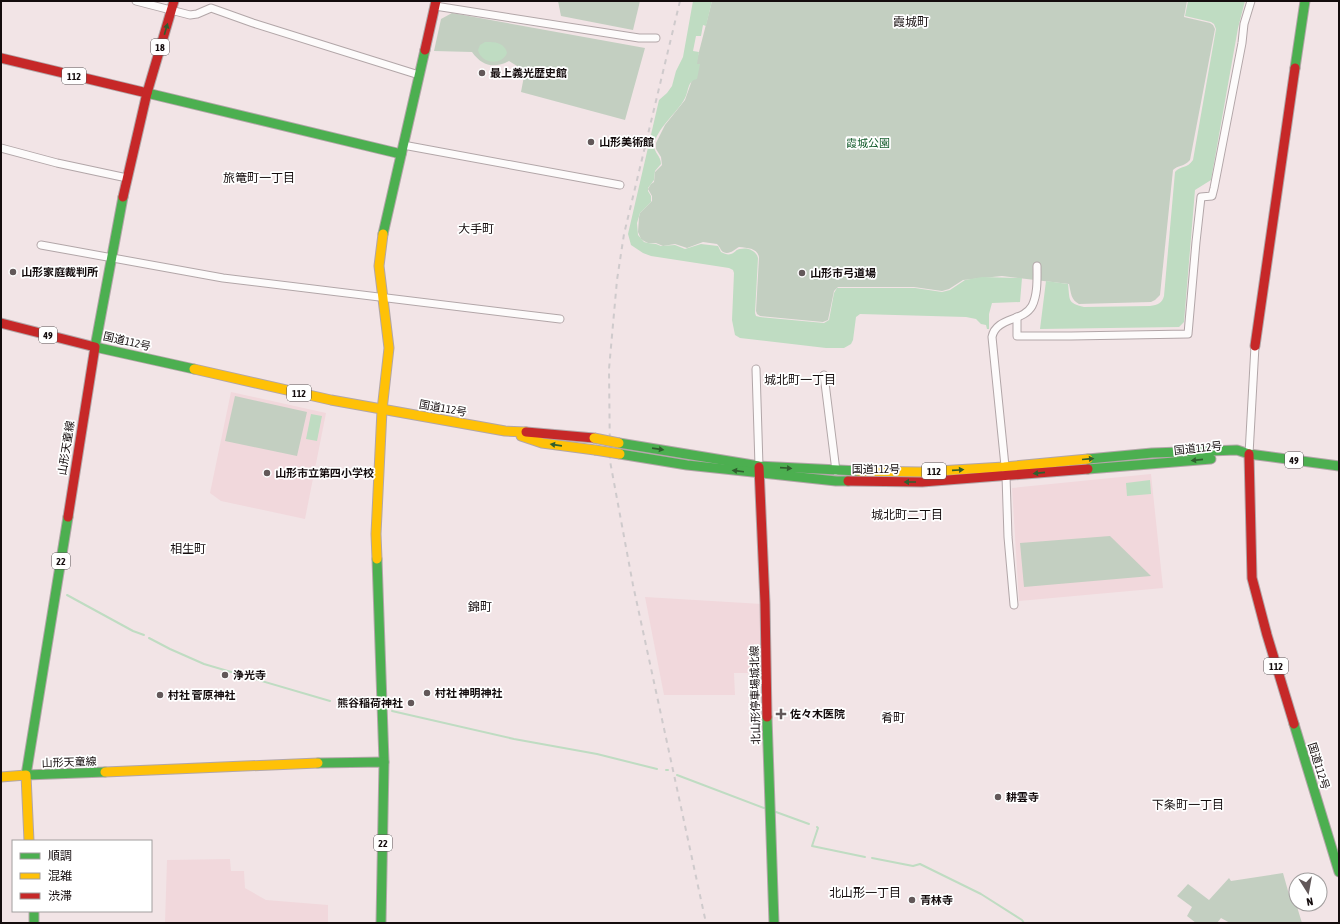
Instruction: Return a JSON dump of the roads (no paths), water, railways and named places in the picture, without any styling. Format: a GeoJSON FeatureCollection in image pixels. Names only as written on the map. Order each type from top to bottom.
{"type":"FeatureCollection","features":[{"type":"Feature","properties":{"kind":"main road"},"geometry":{"type":"LineString","coordinates":[[1256,346],[1305,1]]}},
{"type":"Feature","properties":{"kind":"main road"},"geometry":{"type":"LineString","coordinates":[[384,762],[376,534],[382,410],[388,348],[379,266],[382,236],[435,3]]}},
{"type":"Feature","properties":{"kind":"main road","name":"18"},"geometry":{"type":"LineString","coordinates":[[147,93],[172,5]]}},
{"type":"Feature","properties":{"kind":"main road","name":"112"},"geometry":{"type":"LineString","coordinates":[[1,58],[147,93]]}},
{"type":"Feature","properties":{"kind":"main road"},"geometry":{"type":"LineString","coordinates":[[147,93],[402,149]]}},
{"type":"Feature","properties":{"kind":"main road","name":"国道112号"},"geometry":{"type":"LineString","coordinates":[[147,93],[128,178],[95,347],[382,410],[505,431],[594,438],[759,470],[836,481],[922,482],[1152,454],[1237,450],[1250,454],[1252,578],[1267,635],[1339,872]]}},
{"type":"Feature","properties":{"kind":"main road","name":"49"},"geometry":{"type":"LineString","coordinates":[[1,323],[95,347]]}},
{"type":"Feature","properties":{"kind":"main road","name":"山形天童線"},"geometry":{"type":"LineString","coordinates":[[95,347],[26,775],[129,772],[327,762],[384,762]]}},
{"type":"Feature","properties":{"kind":"main road","name":"国道112号"},"geometry":{"type":"LineString","coordinates":[[505,431],[542,443],[687,465],[759,470],[921,472],[1005,471]]}},
{"type":"Feature","properties":{"kind":"main road","name":"49"},"geometry":{"type":"LineString","coordinates":[[1250,454],[1339,466]]}},
{"type":"Feature","properties":{"kind":"main road","name":"北山形停車場城北線"},"geometry":{"type":"LineString","coordinates":[[759,470],[774,923]]}},
{"type":"Feature","properties":{"kind":"main road","name":"22"},"geometry":{"type":"LineString","coordinates":[[381,923],[384,762]]}},
{"type":"Feature","properties":{"kind":"main road"},"geometry":{"type":"LineString","coordinates":[[1,777],[26,775],[29,840]]}},
{"type":"Feature","properties":{"kind":"main road"},"geometry":{"type":"LineString","coordinates":[[34,912],[34,923]]}},
{"type":"Feature","properties":{"kind":"street"},"geometry":{"type":"LineString","coordinates":[[136,1],[172,5],[190,14],[198,14],[211,8],[419,75]]}},
{"type":"Feature","properties":{"kind":"street"},"geometry":{"type":"LineString","coordinates":[[1017,318],[1017,336],[1188,334],[1194,256],[1201,197],[1212,196],[1242,43],[1244,24],[1251,1]]}},
{"type":"Feature","properties":{"kind":"street"},"geometry":{"type":"LineString","coordinates":[[435,3],[638,38],[656,38]]}},
{"type":"Feature","properties":{"kind":"street"},"geometry":{"type":"LineString","coordinates":[[1,148],[57,163],[128,178]]}},
{"type":"Feature","properties":{"kind":"street"},"geometry":{"type":"LineString","coordinates":[[402,149],[620,185]]}},
{"type":"Feature","properties":{"kind":"street"},"geometry":{"type":"LineString","coordinates":[[41,245],[223,278],[560,319]]}},
{"type":"Feature","properties":{"kind":"street"},"geometry":{"type":"LineString","coordinates":[[1014,604],[1008,537],[1005,471],[992,338],[996,327],[1017,318],[1027,312],[1032,306],[1037,282],[1037,266]]}},
{"type":"Feature","properties":{"kind":"street"},"geometry":{"type":"LineString","coordinates":[[1250,454],[1256,346]]}},
{"type":"Feature","properties":{"kind":"street"},"geometry":{"type":"LineString","coordinates":[[756,369],[759,470]]}},
{"type":"Feature","properties":{"kind":"street"},"geometry":{"type":"LineString","coordinates":[[824,374],[836,471]]}},
{"type":"Feature","properties":{"kind":"waterway"},"geometry":{"type":"LineString","coordinates":[[67,595],[133,631],[144,635]]}},
{"type":"Feature","properties":{"kind":"waterway"},"geometry":{"type":"LineString","coordinates":[[149,638],[204,664],[330,701]]}},
{"type":"Feature","properties":{"kind":"waterway"},"geometry":{"type":"LineString","coordinates":[[342,704],[373,707]]}},
{"type":"Feature","properties":{"kind":"waterway"},"geometry":{"type":"LineString","coordinates":[[392,711],[514,739],[597,754],[657,769]]}},
{"type":"Feature","properties":{"kind":"waterway"},"geometry":{"type":"LineString","coordinates":[[677,775],[764,808]]}},
{"type":"Feature","properties":{"kind":"waterway"},"geometry":{"type":"LineString","coordinates":[[776,812],[809,824]]}},
{"type":"Feature","properties":{"kind":"waterway"},"geometry":{"type":"LineString","coordinates":[[817,827],[818,828],[812,846],[865,857]]}},
{"type":"Feature","properties":{"kind":"waterway"},"geometry":{"type":"LineString","coordinates":[[872,858],[913,866],[920,864],[981,894],[1022,920],[1024,923]]}},
{"type":"Feature","properties":{"kind":"railway"},"geometry":{"type":"LineString","coordinates":[[680,1],[624,234],[617,280],[609,369],[610,461],[633,585],[706,923]]}},
{"type":"Feature","properties":{"kind":"place","name":"最上義光歴史館"},"geometry":{"type":"Point","coordinates":[482,73]}},
{"type":"Feature","properties":{"kind":"place","name":"山形美術館"},"geometry":{"type":"Point","coordinates":[591,142]}},
{"type":"Feature","properties":{"kind":"place","name":"山形家庭裁判所"},"geometry":{"type":"Point","coordinates":[13,272]}},
{"type":"Feature","properties":{"kind":"place","name":"山形市弓道場"},"geometry":{"type":"Point","coordinates":[802,273]}},
{"type":"Feature","properties":{"kind":"place","name":"山形市立第四小学校"},"geometry":{"type":"Point","coordinates":[267,473]}},
{"type":"Feature","properties":{"kind":"place","name":"浄光寺"},"geometry":{"type":"Point","coordinates":[225,675]}},
{"type":"Feature","properties":{"kind":"place","name":"村社 神明神社"},"geometry":{"type":"Point","coordinates":[427,693]}},
{"type":"Feature","properties":{"kind":"place","name":"村社 菅原神社"},"geometry":{"type":"Point","coordinates":[160,695]}},
{"type":"Feature","properties":{"kind":"place","name":"熊谷稲荷神社"},"geometry":{"type":"Point","coordinates":[411,703]}},
{"type":"Feature","properties":{"kind":"place","name":"佐々木医院"},"geometry":{"type":"Point","coordinates":[781,714]}},
{"type":"Feature","properties":{"kind":"place","name":"耕雲寺"},"geometry":{"type":"Point","coordinates":[998,797]}},
{"type":"Feature","properties":{"kind":"place","name":"青林寺"},"geometry":{"type":"Point","coordinates":[912,900]}},
{"type":"Feature","properties":{"kind":"district","name":"霞城町"},"geometry":{"type":"Point","coordinates":[911,22]}},
{"type":"Feature","properties":{"kind":"district","name":"旅篭町一丁目"},"geometry":{"type":"Point","coordinates":[259,178]}},
{"type":"Feature","properties":{"kind":"district","name":"大手町"},"geometry":{"type":"Point","coordinates":[476,229]}},
{"type":"Feature","properties":{"kind":"district","name":"城北町一丁目"},"geometry":{"type":"Point","coordinates":[800,380]}},
{"type":"Feature","properties":{"kind":"district","name":"城北町二丁目"},"geometry":{"type":"Point","coordinates":[907,515]}},
{"type":"Feature","properties":{"kind":"district","name":"相生町"},"geometry":{"type":"Point","coordinates":[188,549]}},
{"type":"Feature","properties":{"kind":"district","name":"錦町"},"geometry":{"type":"Point","coordinates":[480,607]}},
{"type":"Feature","properties":{"kind":"district","name":"肴町"},"geometry":{"type":"Point","coordinates":[893,718]}},
{"type":"Feature","properties":{"kind":"district","name":"下条町一丁目"},"geometry":{"type":"Point","coordinates":[1188,805]}},
{"type":"Feature","properties":{"kind":"district","name":"北山形一丁目"},"geometry":{"type":"Point","coordinates":[865,893]}},
{"type":"Feature","properties":{"kind":"park label","name":"霞城公園"},"geometry":{"type":"Point","coordinates":[868,143]}}]}
